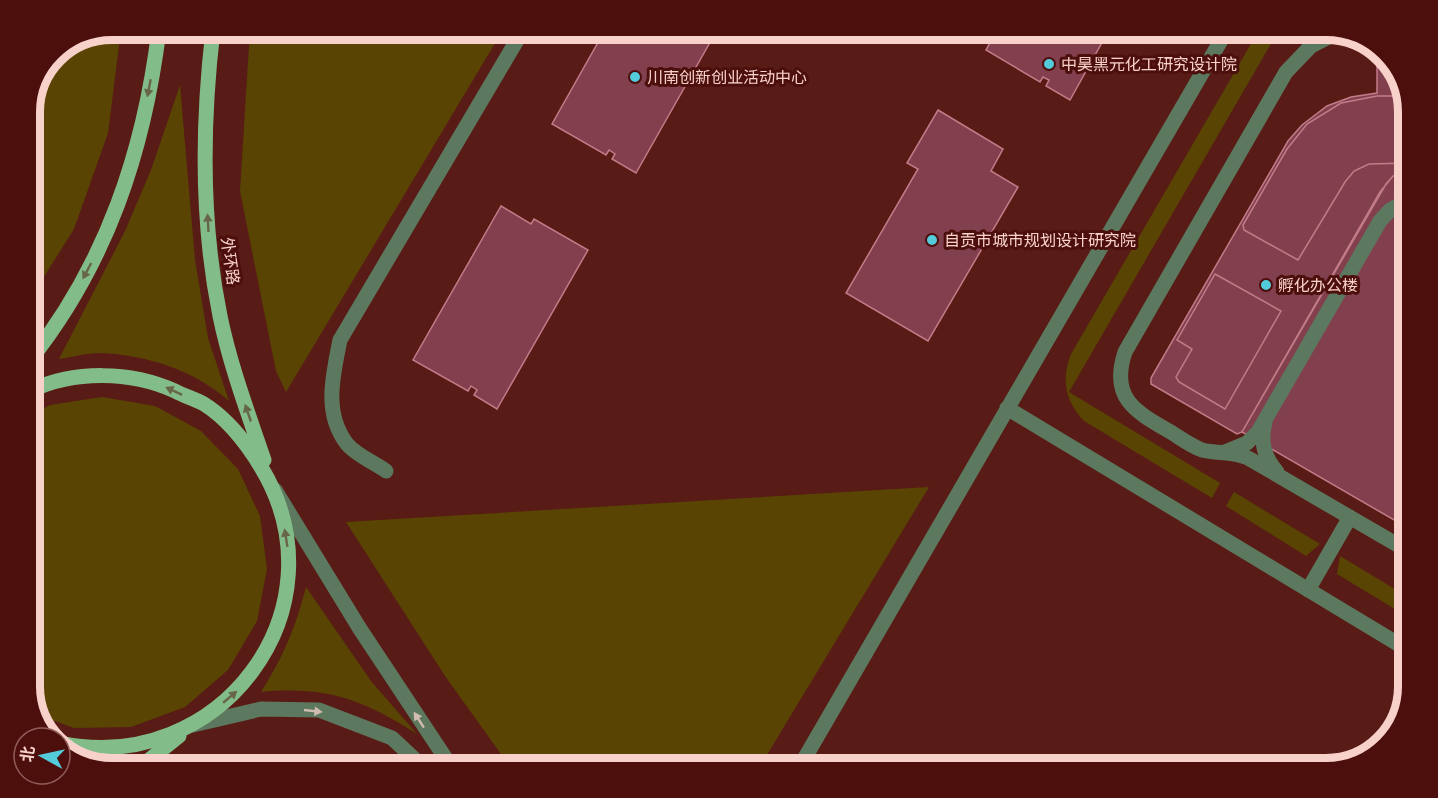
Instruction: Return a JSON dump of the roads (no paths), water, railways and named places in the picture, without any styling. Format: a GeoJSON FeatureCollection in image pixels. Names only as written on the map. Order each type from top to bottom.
{"type":"FeatureCollection","features":[{"type":"Feature","properties":{"kind":"main road"},"geometry":{"type":"LineString","coordinates":[[41,344],[72,298],[112,224],[139,145],[157,41]]}},
{"type":"Feature","properties":{"kind":"main road","name":"外环路"},"geometry":{"type":"LineString","coordinates":[[212,41],[205,149],[208,234],[220,316],[237,382],[274,489]]}},
{"type":"Feature","properties":{"kind":"main road"},"geometry":{"type":"LineString","coordinates":[[41,386],[102,375],[155,382],[205,405],[246,442],[274,489],[288,542],[286,596],[268,648],[236,692],[152,758]]}},
{"type":"Feature","properties":{"kind":"main road"},"geometry":{"type":"LineString","coordinates":[[73,746],[89,749],[143,745],[194,725]]}},
{"type":"Feature","properties":{"kind":"street"},"geometry":{"type":"LineString","coordinates":[[386,471],[348,445],[332,414],[331,383],[340,340],[517,41]]}},
{"type":"Feature","properties":{"kind":"street"},"geometry":{"type":"LineString","coordinates":[[805,758],[1221,41]]}},
{"type":"Feature","properties":{"kind":"street"},"geometry":{"type":"LineString","coordinates":[[1321,41],[1311,46],[1286,72],[1122,360],[1119,375],[1126,400],[1138,413],[1200,449],[1248,458],[1398,544]]}},
{"type":"Feature","properties":{"kind":"street"},"geometry":{"type":"LineString","coordinates":[[1225,452],[1247,443],[1265,419],[1380,221],[1397,205]]}},
{"type":"Feature","properties":{"kind":"street"},"geometry":{"type":"LineString","coordinates":[[1007,408],[1398,644]]}},
{"type":"Feature","properties":{"kind":"street"},"geometry":{"type":"LineString","coordinates":[[1265,419],[1262,441],[1266,458],[1283,478]]}},
{"type":"Feature","properties":{"kind":"street"},"geometry":{"type":"LineString","coordinates":[[274,489],[360,629],[445,758]]}},
{"type":"Feature","properties":{"kind":"street"},"geometry":{"type":"LineString","coordinates":[[1308,590],[1350,517]]}},
{"type":"Feature","properties":{"kind":"street"},"geometry":{"type":"LineString","coordinates":[[194,725],[261,709],[319,710],[392,738],[413,758]]}},
{"type":"Feature","properties":{"kind":"place","name":"中昊黑元化工研究设计院"},"geometry":{"type":"Point","coordinates":[1049,64]}},
{"type":"Feature","properties":{"kind":"place","name":"川南创新创业活动中心"},"geometry":{"type":"Point","coordinates":[635,77]}},
{"type":"Feature","properties":{"kind":"place","name":"自贡市城市规划设计研究院"},"geometry":{"type":"Point","coordinates":[932,240]}},
{"type":"Feature","properties":{"kind":"place","name":"孵化办公楼"},"geometry":{"type":"Point","coordinates":[1266,285]}}]}
